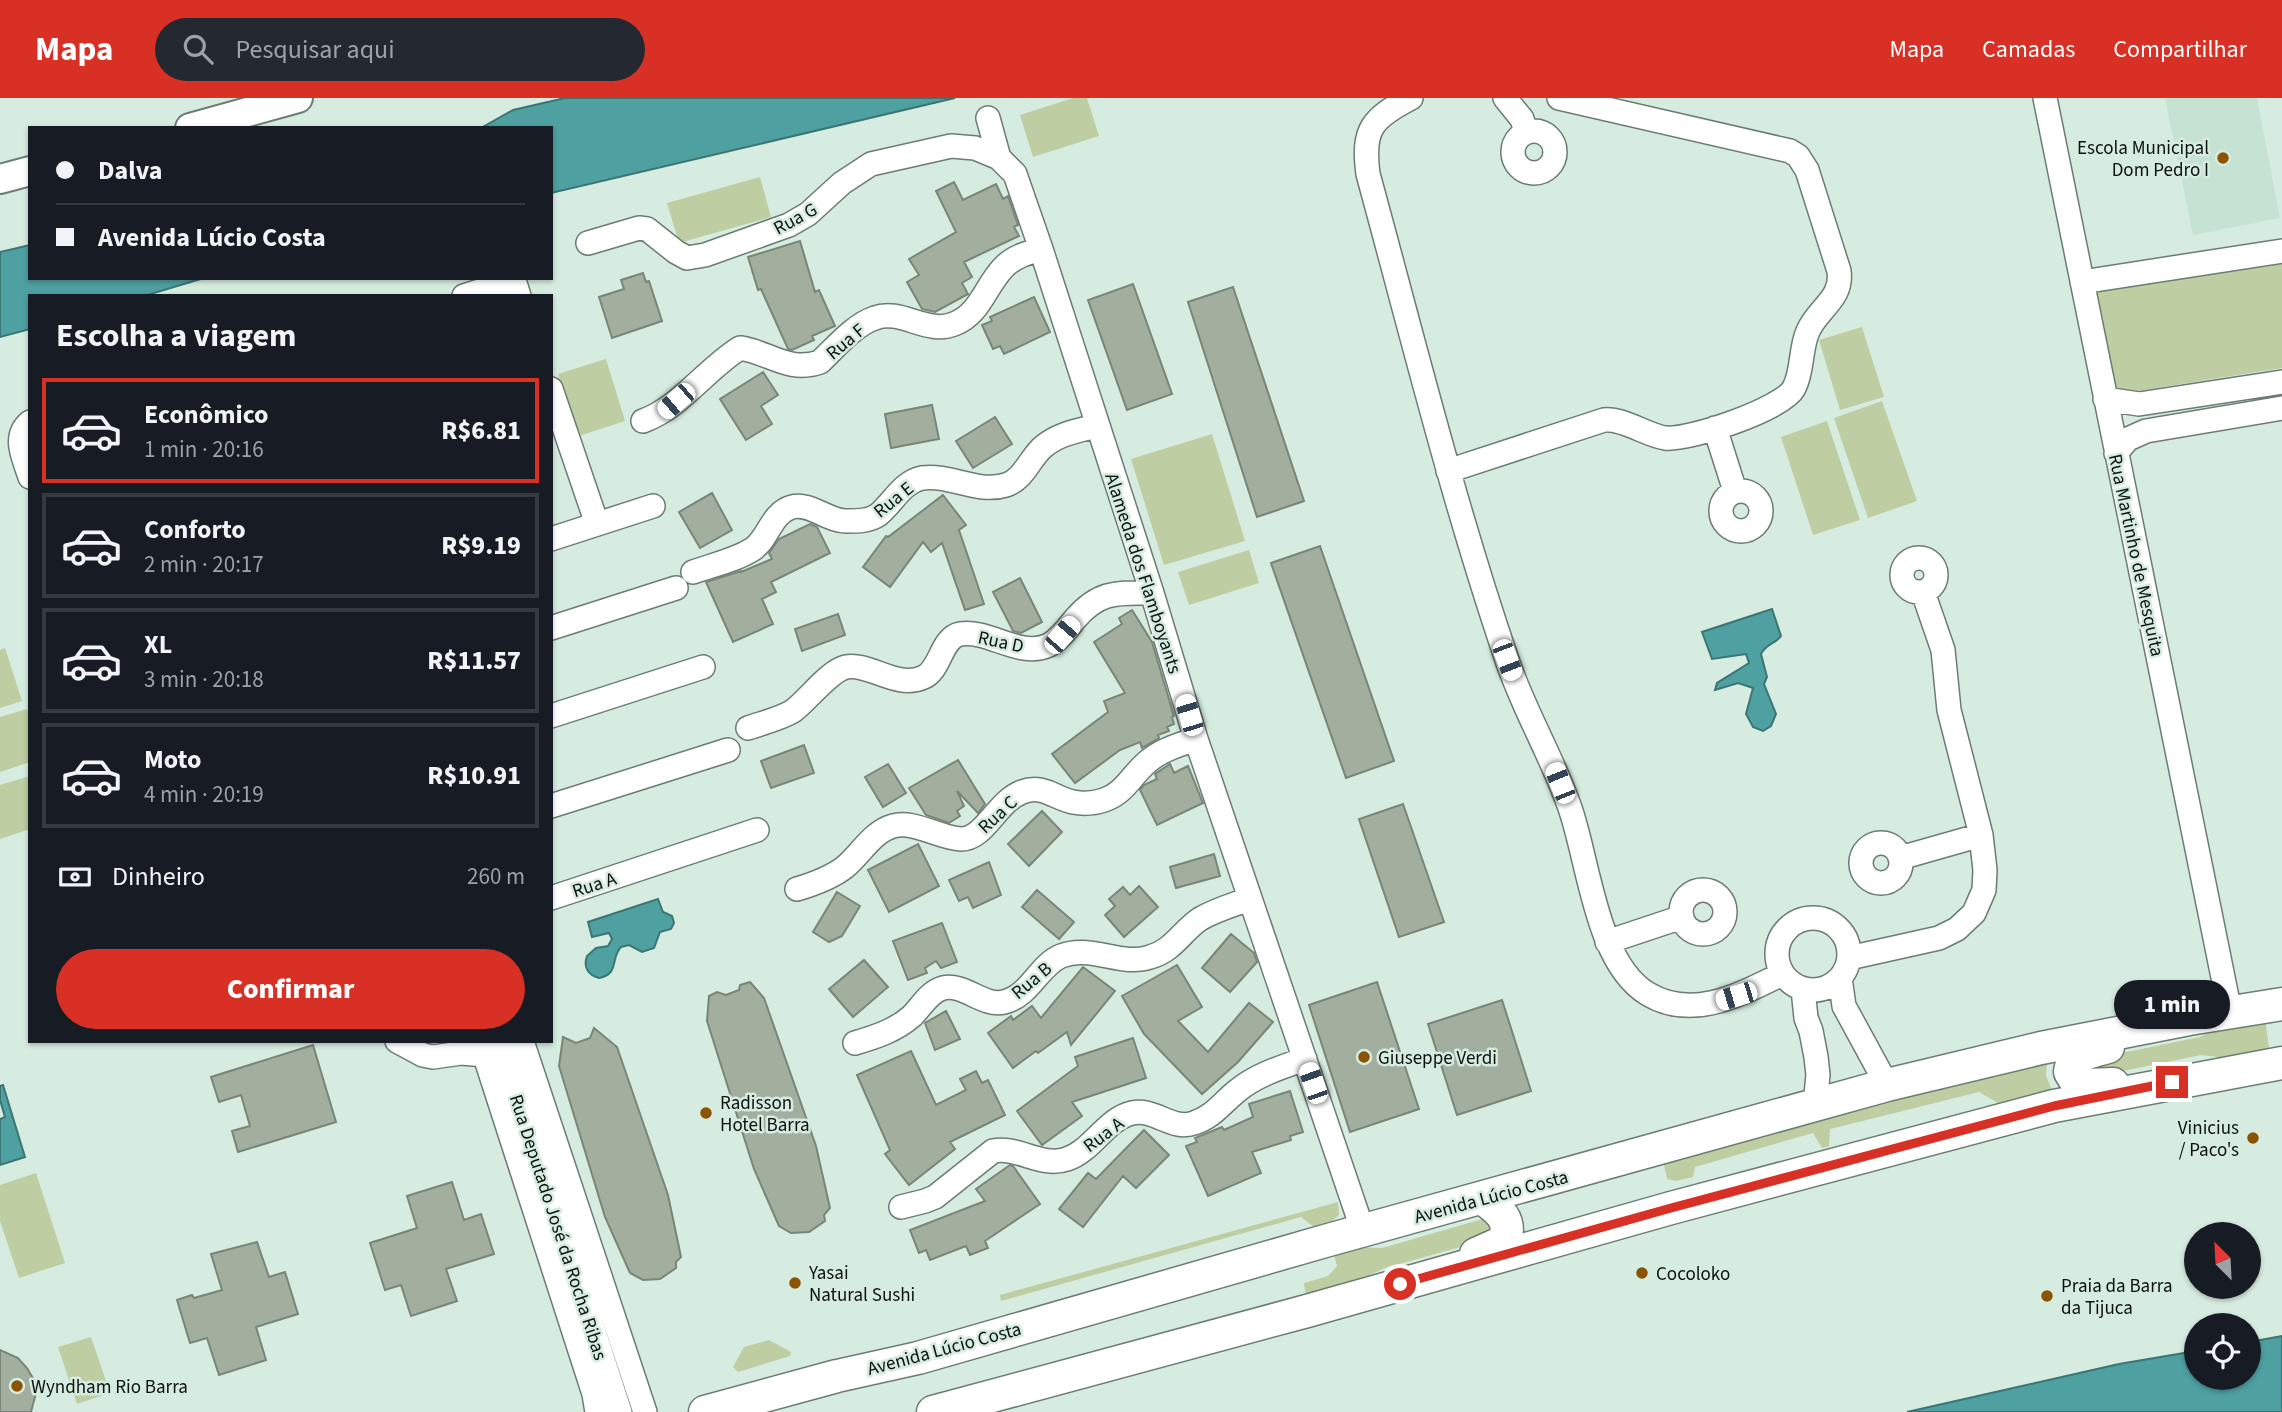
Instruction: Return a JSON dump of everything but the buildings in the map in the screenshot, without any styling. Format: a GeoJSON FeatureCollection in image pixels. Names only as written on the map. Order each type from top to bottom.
{"type":"FeatureCollection","features":[{"type":"Feature","properties":{"kind":"main road","name":"Avenida Lúcio Costa"},"geometry":{"type":"LineString","coordinates":[[705,1412],[837,1376],[918,1358],[1887,1085],[2041,1048],[2282,1004]]}},
{"type":"Feature","properties":{"kind":"main road"},"geometry":{"type":"LineString","coordinates":[[2172,1082],[2086,1085],[2073,1079],[2071,1066],[2079,1056],[2189,1019]]}},
{"type":"Feature","properties":{"kind":"main road"},"geometry":{"type":"LineString","coordinates":[[933,1412],[1685,1204],[2054,1106],[2282,1063]]}},
{"type":"Feature","properties":{"kind":"main road"},"geometry":{"type":"LineString","coordinates":[[1423,1277],[1505,1241],[1507,1222],[1501,1212],[1482,1198]]}},
{"type":"Feature","properties":{"kind":"street"},"geometry":{"type":"LineString","coordinates":[[197,126],[298,98]]}},
{"type":"Feature","properties":{"kind":"street"},"geometry":{"type":"LineString","coordinates":[[1411,98],[1387,110],[1372,126],[1365,149],[1368,174],[1448,471],[1507,660],[1570,809],[1607,942],[1623,972],[1647,994],[1670,1003],[1691,1006],[1714,1003],[1736,996],[1782,974]]}},
{"type":"Feature","properties":{"kind":"street"},"geometry":{"type":"LineString","coordinates":[[1504,98],[1524,116]]}},
{"type":"Feature","properties":{"kind":"street"},"geometry":{"type":"LineString","coordinates":[[1448,471],[1604,420],[1618,421],[1636,430],[1665,438],[1685,437],[1778,404],[1794,389],[1808,329],[1838,291],[1839,271],[1807,170],[1798,156],[1790,151],[1559,98]]}},
{"type":"Feature","properties":{"kind":"street","name":"Rua Martinho de Mesquita"},"geometry":{"type":"LineString","coordinates":[[2045,98],[2230,1012]]}},
{"type":"Feature","properties":{"kind":"street","name":"Alameda dos Flamboyants"},"geometry":{"type":"LineString","coordinates":[[988,118],[999,158],[1015,174],[1041,249],[1196,739],[1363,1231]]}},
{"type":"Feature","properties":{"kind":"street","name":"Rua G"},"geometry":{"type":"LineString","coordinates":[[588,243],[639,228],[647,229],[687,258],[705,255],[789,225],[808,214],[842,183],[871,164],[951,146],[975,148],[999,158]]}},
{"type":"Feature","properties":{"kind":"street"},"geometry":{"type":"LineString","coordinates":[[0,179],[28,172]]}},
{"type":"Feature","properties":{"kind":"street","name":"Rua F"},"geometry":{"type":"LineString","coordinates":[[643,421],[659,415],[727,356],[740,348],[790,365],[812,365],[820,362],[862,325],[875,318],[895,317],[939,327],[953,325],[969,315],[981,302],[1001,269],[1010,262],[1041,249]]}},
{"type":"Feature","properties":{"kind":"street"},"geometry":{"type":"LineString","coordinates":[[2082,282],[2282,251]]}},
{"type":"Feature","properties":{"kind":"street"},"geometry":{"type":"LineString","coordinates":[[470,294],[514,280]]}},
{"type":"Feature","properties":{"kind":"street"},"geometry":{"type":"LineString","coordinates":[[2105,399],[2139,404],[2282,382]]}},
{"type":"Feature","properties":{"kind":"street"},"geometry":{"type":"LineString","coordinates":[[553,402],[560,446],[597,524]]}},
{"type":"Feature","properties":{"kind":"street"},"geometry":{"type":"LineString","coordinates":[[2139,404],[2136,418],[2146,431]]}},
{"type":"Feature","properties":{"kind":"street"},"geometry":{"type":"LineString","coordinates":[[2116,453],[2128,439],[2146,431],[2282,408]]}},
{"type":"Feature","properties":{"kind":"street"},"geometry":{"type":"LineString","coordinates":[[28,425],[20,435],[20,446],[28,471]]}},
{"type":"Feature","properties":{"kind":"street","name":"Rua E"},"geometry":{"type":"LineString","coordinates":[[693,572],[756,547],[775,519],[792,507],[801,506],[843,522],[867,520],[877,515],[909,484],[920,479],[932,478],[982,488],[1008,484],[1017,479],[1041,448],[1055,438],[1096,426]]}},
{"type":"Feature","properties":{"kind":"street"},"geometry":{"type":"LineString","coordinates":[[1715,428],[1735,491]]}},
{"type":"Feature","properties":{"kind":"street"},"geometry":{"type":"LineString","coordinates":[[553,538],[653,506]]}},
{"type":"Feature","properties":{"kind":"street"},"geometry":{"type":"LineString","coordinates":[[553,627],[676,589]]}},
{"type":"Feature","properties":{"kind":"street"},"geometry":{"type":"LineString","coordinates":[[1887,1085],[1843,1006],[1845,968],[1849,946],[1844,934],[1824,919],[1811,918],[1788,927],[1777,949],[1777,962],[1782,974],[1791,983],[1803,989],[1823,989],[1845,968],[1939,938],[1957,929],[1974,913],[1984,890],[1981,835],[1949,710],[1943,650],[1923,592]]}},
{"type":"Feature","properties":{"kind":"street","name":"Rua D"},"geometry":{"type":"LineString","coordinates":[[748,727],[792,712],[839,669],[857,667],[908,681],[917,680],[934,671],[950,639],[956,635],[985,636],[1016,646],[1040,648],[1062,635],[1086,606],[1102,598],[1114,593],[1152,593]]}},
{"type":"Feature","properties":{"kind":"street"},"geometry":{"type":"LineString","coordinates":[[553,715],[703,667]]}},
{"type":"Feature","properties":{"kind":"street","name":"Rua C"},"geometry":{"type":"LineString","coordinates":[[797,890],[836,873],[872,838],[891,826],[916,827],[941,836],[963,839],[981,832],[1001,806],[1025,791],[1039,788],[1072,802],[1091,803],[1107,799],[1123,789],[1145,764],[1171,747],[1196,739]]}},
{"type":"Feature","properties":{"kind":"street"},"geometry":{"type":"LineString","coordinates":[[553,805],[728,750]]}},
{"type":"Feature","properties":{"kind":"street","name":"Rua A"},"geometry":{"type":"LineString","coordinates":[[553,897],[757,830]]}},
{"type":"Feature","properties":{"kind":"street"},"geometry":{"type":"LineString","coordinates":[[1900,858],[1981,835]]}},
{"type":"Feature","properties":{"kind":"street","name":"Rua B"},"geometry":{"type":"LineString","coordinates":[[855,1043],[895,1028],[931,995],[942,989],[953,987],[989,1002],[1001,1003],[1019,994],[1049,964],[1061,956],[1075,953],[1107,955],[1127,960],[1151,957],[1166,951],[1201,919],[1249,899]]}},
{"type":"Feature","properties":{"kind":"street"},"geometry":{"type":"LineString","coordinates":[[1607,942],[1682,917]]}},
{"type":"Feature","properties":{"kind":"street"},"geometry":{"type":"LineString","coordinates":[[1803,989],[1818,1075],[1815,1105]]}},
{"type":"Feature","properties":{"kind":"street"},"geometry":{"type":"LineString","coordinates":[[401,1043],[423,1055],[433,1057],[489,1046]]}},
{"type":"Feature","properties":{"kind":"street"},"geometry":{"type":"LineString","coordinates":[[523,1043],[645,1412]]}},
{"type":"Feature","properties":{"kind":"street","name":"Rua Deputado José da Rocha Ribas"},"geometry":{"type":"LineString","coordinates":[[489,1046],[594,1394],[597,1412]]}},
{"type":"Feature","properties":{"kind":"street","name":"Rua Deputado José da Rocha Ribas"},"geometry":{"type":"LineString","coordinates":[[489,1046],[620,1412]]}},
{"type":"Feature","properties":{"kind":"street","name":"Rua A"},"geometry":{"type":"LineString","coordinates":[[901,1207],[935,1197],[993,1152],[1018,1152],[1055,1162],[1070,1158],[1121,1117],[1132,1113],[1149,1113],[1176,1125],[1196,1123],[1217,1111],[1236,1091],[1248,1083],[1277,1068],[1305,1059]]}},
{"type":"Feature","properties":{"kind":"shaded area","name":"Escola Municipal Dom Pedro I"},"geometry":{"type":"Polygon","coordinates":[[[2165,98],[2257,98],[2280,218],[2193,235],[2165,98]]]}},
{"type":"Feature","properties":{"kind":"green space"},"geometry":{"type":"Polygon","coordinates":[[[1073,98],[1087,98],[1099,136],[1033,157],[1020,115],[1073,98]]]}},
{"type":"Feature","properties":{"kind":"green space"},"geometry":{"type":"Polygon","coordinates":[[[760,177],[771,217],[679,243],[667,203],[760,177]]]}},
{"type":"Feature","properties":{"kind":"green space"},"geometry":{"type":"Polygon","coordinates":[[[2282,254],[2282,368],[2137,391],[2115,387],[2095,299],[2099,291],[2282,254]]]}},
{"type":"Feature","properties":{"kind":"green space"},"geometry":{"type":"Polygon","coordinates":[[[1862,327],[1884,397],[1840,410],[1819,340],[1862,327]]]}},
{"type":"Feature","properties":{"kind":"green space"},"geometry":{"type":"Polygon","coordinates":[[[606,359],[625,421],[579,436],[558,374],[606,359]]]}},
{"type":"Feature","properties":{"kind":"green space"},"geometry":{"type":"Polygon","coordinates":[[[1882,401],[1917,501],[1868,518],[1834,418],[1882,401]]]}},
{"type":"Feature","properties":{"kind":"green space"},"geometry":{"type":"Polygon","coordinates":[[[1827,421],[1860,520],[1813,535],[1781,437],[1827,421]]]}},
{"type":"Feature","properties":{"kind":"green space"},"geometry":{"type":"Polygon","coordinates":[[[1212,434],[1245,541],[1164,565],[1131,459],[1212,434]]]}},
{"type":"Feature","properties":{"kind":"green space"},"geometry":{"type":"Polygon","coordinates":[[[1249,550],[1259,583],[1189,605],[1178,572],[1249,550]]]}},
{"type":"Feature","properties":{"kind":"green space"},"geometry":{"type":"Polygon","coordinates":[[[5,648],[22,701],[0,708],[0,650],[5,648]]]}},
{"type":"Feature","properties":{"kind":"green space"},"geometry":{"type":"Polygon","coordinates":[[[27,709],[28,712],[28,763],[0,772],[0,717],[27,709]]]}},
{"type":"Feature","properties":{"kind":"green space"},"geometry":{"type":"Polygon","coordinates":[[[28,777],[28,830],[0,839],[0,785],[28,777]]]}},
{"type":"Feature","properties":{"kind":"green space"},"geometry":{"type":"Polygon","coordinates":[[[2265,1019],[2270,1054],[2232,1059],[2201,1055],[2089,1078],[2082,1067],[2092,1059],[2200,1037],[2226,1025],[2265,1019]]]}},
{"type":"Feature","properties":{"kind":"green space"},"geometry":{"type":"Polygon","coordinates":[[[2047,1062],[2046,1076],[2054,1095],[2005,1107],[1979,1092],[1830,1129],[1829,1146],[1822,1148],[1813,1133],[1695,1167],[1693,1177],[1676,1181],[1667,1179],[1663,1160],[1844,1109],[2047,1062]]]}},
{"type":"Feature","properties":{"kind":"green space"},"geometry":{"type":"Polygon","coordinates":[[[36,1173],[65,1263],[19,1278],[0,1221],[0,1185],[36,1173]]]}},
{"type":"Feature","properties":{"kind":"green space"},"geometry":{"type":"Polygon","coordinates":[[[1338,1202],[1339,1215],[1317,1229],[1301,1217],[1001,1301],[1000,1295],[1338,1202]]]}},
{"type":"Feature","properties":{"kind":"green space"},"geometry":{"type":"Polygon","coordinates":[[[1486,1218],[1492,1220],[1493,1238],[1385,1268],[1355,1282],[1306,1296],[1304,1283],[1328,1276],[1337,1266],[1333,1251],[1346,1247],[1382,1248],[1486,1218]]]}},
{"type":"Feature","properties":{"kind":"green space"},"geometry":{"type":"Polygon","coordinates":[[[91,1337],[110,1393],[77,1404],[58,1347],[91,1337]]]}},
{"type":"Feature","properties":{"kind":"green space"},"geometry":{"type":"Polygon","coordinates":[[[769,1340],[791,1352],[790,1356],[738,1372],[733,1367],[744,1347],[769,1340]]]}},
{"type":"Feature","properties":{"kind":"water"},"geometry":{"type":"Polygon","coordinates":[[[565,98],[955,98],[553,193],[553,126],[485,126],[513,110],[565,98]]]}},
{"type":"Feature","properties":{"kind":"water"},"geometry":{"type":"Polygon","coordinates":[[[28,245],[28,280],[197,280],[151,294],[28,294],[28,330],[0,337],[0,252],[28,245]]]}},
{"type":"Feature","properties":{"kind":"water"},"geometry":{"type":"Polygon","coordinates":[[[1772,609],[1781,636],[1761,654],[1767,677],[1764,684],[1776,714],[1771,726],[1763,731],[1753,727],[1746,714],[1753,688],[1738,683],[1715,690],[1717,683],[1749,663],[1746,654],[1712,659],[1702,632],[1772,609]]]}},
{"type":"Feature","properties":{"kind":"water"},"geometry":{"type":"Polygon","coordinates":[[[658,899],[663,912],[672,916],[674,923],[671,929],[660,932],[654,948],[642,952],[629,945],[621,947],[610,973],[599,978],[589,973],[586,967],[587,956],[596,948],[608,946],[612,939],[609,933],[592,937],[588,922],[658,899]]]}},
{"type":"Feature","properties":{"kind":"water"},"geometry":{"type":"Polygon","coordinates":[[[3,1085],[25,1157],[0,1165],[0,1119],[5,1117],[0,1100],[0,1086],[3,1085]]]}},
{"type":"Feature","properties":{"kind":"water"},"geometry":{"type":"Polygon","coordinates":[[[2282,1336],[2282,1412],[1907,1412],[2119,1364],[2184,1353],[2184,1390],[2261,1390],[2261,1340],[2282,1336]]]}},
{"type":"Feature","properties":{"kind":"place","name":"Escola Municipal Dom Pedro I"},"geometry":{"type":"Point","coordinates":[2223,158]}},
{"type":"Feature","properties":{"kind":"place","name":"Giuseppe Verdi"},"geometry":{"type":"Point","coordinates":[1364,1057]}},
{"type":"Feature","properties":{"kind":"place","name":"Radisson Hotel Barra"},"geometry":{"type":"Point","coordinates":[706,1113]}},
{"type":"Feature","properties":{"kind":"place","name":"Vinicius / Paco's"},"geometry":{"type":"Point","coordinates":[2253,1138]}},
{"type":"Feature","properties":{"kind":"place","name":"Cocoloko"},"geometry":{"type":"Point","coordinates":[1642,1273]}},
{"type":"Feature","properties":{"kind":"place","name":"Yasai Natural Sushi"},"geometry":{"type":"Point","coordinates":[795,1283]}},
{"type":"Feature","properties":{"kind":"place","name":"Praia da Barra da Tijuca"},"geometry":{"type":"Point","coordinates":[2047,1296]}},
{"type":"Feature","properties":{"kind":"place","name":"Wyndham Rio Barra"},"geometry":{"type":"Point","coordinates":[17,1386]}},
{"type":"Feature","properties":{"kind":"route"},"geometry":{"type":"LineString","coordinates":[[1400,1284],[1671,1208],[2054,1106],[2172,1082]]}}]}
